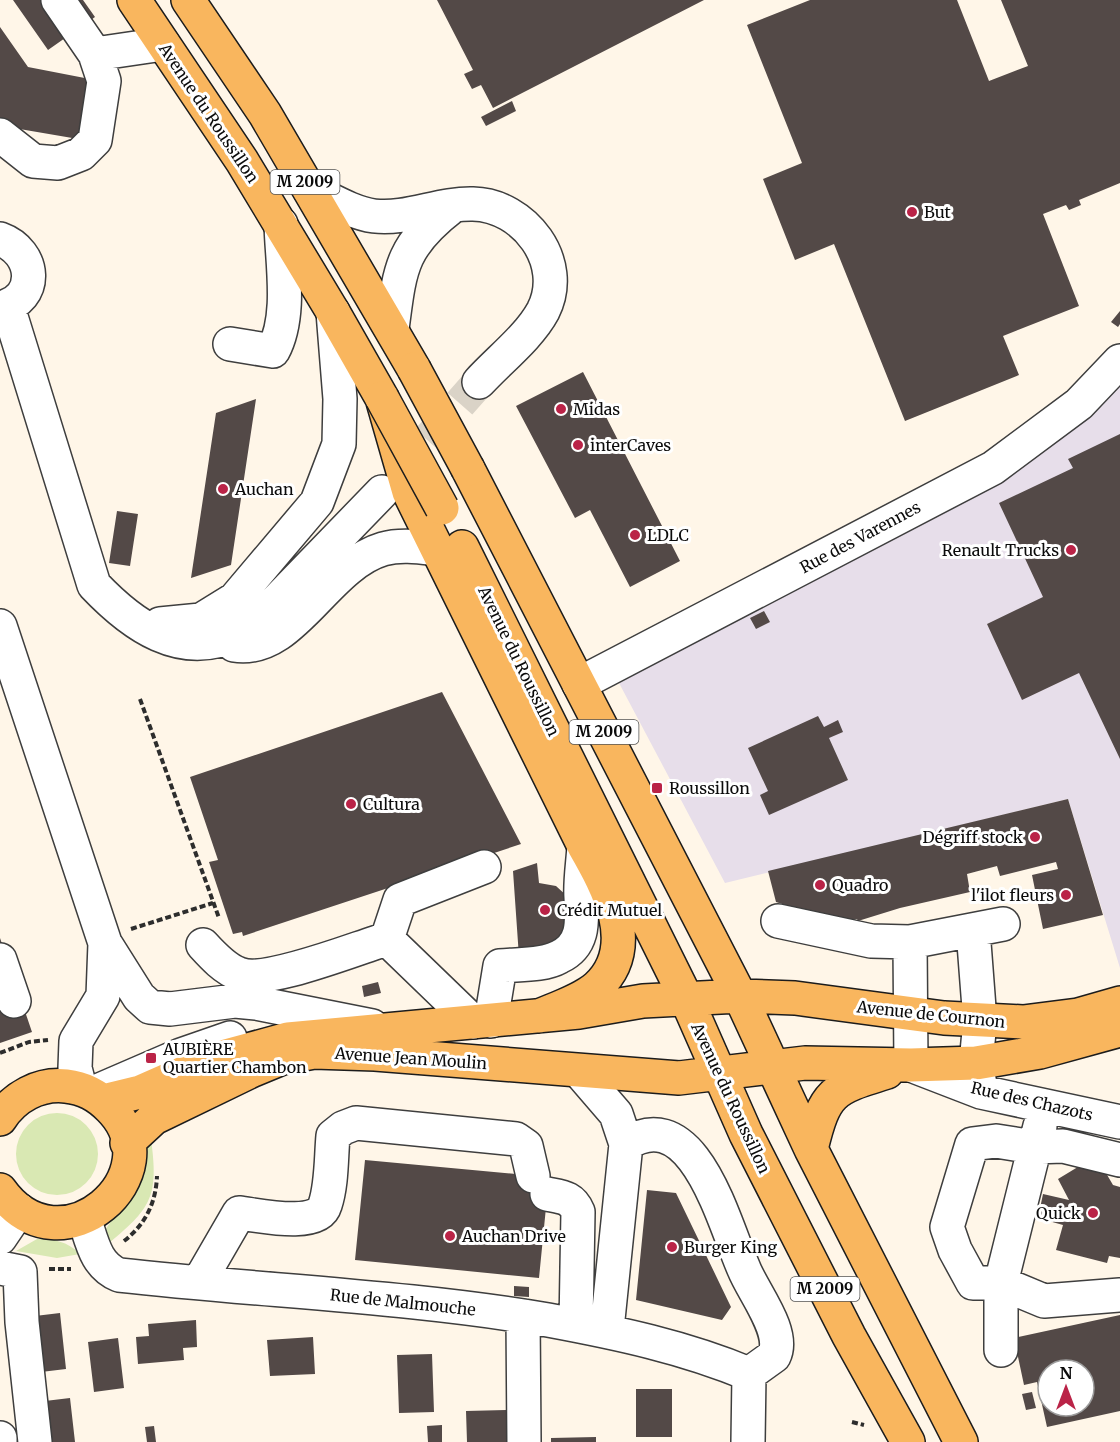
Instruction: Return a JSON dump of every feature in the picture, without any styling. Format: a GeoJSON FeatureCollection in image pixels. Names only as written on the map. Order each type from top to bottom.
{"type":"FeatureCollection","features":[{"type":"Feature","properties":{"kind":"main road","name":"Avenue du Roussillon"},"geometry":{"type":"LineString","coordinates":[[134,0],[243,161],[333,312],[442,508],[505,630],[605,866],[686,998],[718,1076],[849,1336],[908,1442]]}},
{"type":"Feature","properties":{"kind":"main road","name":"M 2009"},"geometry":{"type":"LineString","coordinates":[[189,0],[265,114],[392,329],[468,469],[740,996],[812,1149],[961,1442]]}},
{"type":"Feature","properties":{"kind":"main road"},"geometry":{"type":"LineString","coordinates":[[382,398],[409,492],[605,866],[618,928],[616,949],[608,973],[590,992],[539,1016]]}},
{"type":"Feature","properties":{"kind":"main road","name":"Avenue de Cournon"},"geometry":{"type":"LineString","coordinates":[[686,998],[740,996],[795,998],[980,1021],[1048,1020],[1120,1003]]}},
{"type":"Feature","properties":{"kind":"main road","name":"Avenue Jean Moulin"},"geometry":{"type":"LineString","coordinates":[[0,1119],[14,1102],[35,1090],[57,1085],[92,1094],[140,1092],[195,1066],[251,1048],[321,1036],[389,1028],[482,1022],[643,1001],[686,998]]}},
{"type":"Feature","properties":{"kind":"main road"},"geometry":{"type":"LineString","coordinates":[[771,1065],[805,1063],[910,1065],[979,1077],[1040,1052],[1120,1030]]}},
{"type":"Feature","properties":{"kind":"main road","name":"Avenue Jean Moulin"},"geometry":{"type":"LineString","coordinates":[[127,1143],[154,1118],[282,1058],[314,1052],[375,1054],[670,1078],[718,1076],[771,1065]]}},
{"type":"Feature","properties":{"kind":"main road"},"geometry":{"type":"LineString","coordinates":[[812,1149],[824,1108],[835,1092],[849,1084],[910,1065]]}},
{"type":"Feature","properties":{"kind":"main road"},"geometry":{"type":"LineString","coordinates":[[5,1195],[34,1218],[51,1222],[68,1222],[84,1218],[110,1201],[119,1188],[128,1158],[127,1143],[114,1112],[92,1094]]}},
{"type":"Feature","properties":{"kind":"street"},"geometry":{"type":"LineString","coordinates":[[0,135],[33,161],[58,163],[81,154],[95,140],[104,81],[95,54],[58,0]]}},
{"type":"Feature","properties":{"kind":"street"},"geometry":{"type":"LineString","coordinates":[[95,54],[163,44]]}},
{"type":"Feature","properties":{"kind":"street"},"geometry":{"type":"LineString","coordinates":[[310,190],[354,211],[382,217],[454,205],[486,205],[518,218],[531,231],[541,247],[550,281],[547,300],[537,319],[479,382]]}},
{"type":"Feature","properties":{"kind":"street"},"geometry":{"type":"LineString","coordinates":[[392,329],[400,271],[409,250],[429,224],[454,205]]}},
{"type":"Feature","properties":{"kind":"street"},"geometry":{"type":"LineString","coordinates":[[230,344],[273,351],[280,338],[283,295],[281,224]]}},
{"type":"Feature","properties":{"kind":"street"},"geometry":{"type":"LineString","coordinates":[[0,239],[19,249],[29,270],[25,291],[4,307],[94,585],[135,623],[155,635],[183,642],[211,641],[244,647],[266,640],[294,624],[333,580],[352,563],[368,555],[401,546],[438,549]]}},
{"type":"Feature","properties":{"kind":"street"},"geometry":{"type":"LineString","coordinates":[[135,623],[167,624],[201,620],[235,599],[317,501],[339,444],[340,399],[333,312]]}},
{"type":"Feature","properties":{"kind":"street","name":"Rue des Varennes"},"geometry":{"type":"LineString","coordinates":[[579,684],[993,468],[1079,404],[1120,361]]}},
{"type":"Feature","properties":{"kind":"street"},"geometry":{"type":"LineString","coordinates":[[211,641],[237,634],[261,617],[382,492]]}},
{"type":"Feature","properties":{"kind":"street"},"geometry":{"type":"LineString","coordinates":[[0,626],[105,943],[124,977],[150,1007],[170,1009],[235,1001],[389,1028]]}},
{"type":"Feature","properties":{"kind":"street"},"geometry":{"type":"LineString","coordinates":[[387,939],[482,1022],[500,966],[549,961],[561,957],[571,948],[581,934],[584,918],[581,897],[605,866]]}},
{"type":"Feature","properties":{"kind":"street"},"geometry":{"type":"LineString","coordinates":[[387,939],[400,900],[484,867]]}},
{"type":"Feature","properties":{"kind":"street"},"geometry":{"type":"LineString","coordinates":[[778,921],[871,941],[910,942],[988,927],[980,1021],[979,1077]]}},
{"type":"Feature","properties":{"kind":"street"},"geometry":{"type":"LineString","coordinates":[[210,952],[240,975],[268,977],[387,939]]}},
{"type":"Feature","properties":{"kind":"street"},"geometry":{"type":"LineString","coordinates":[[910,942],[912,1014],[910,1065]]}},
{"type":"Feature","properties":{"kind":"street"},"geometry":{"type":"LineString","coordinates":[[92,1094],[75,1068],[76,1041],[103,996],[105,943]]}},
{"type":"Feature","properties":{"kind":"street"},"geometry":{"type":"LineString","coordinates":[[0,960],[14,1001]]}},
{"type":"Feature","properties":{"kind":"street"},"geometry":{"type":"LineString","coordinates":[[579,1071],[616,1114],[626,1144],[591,1327]]}},
{"type":"Feature","properties":{"kind":"street","name":"Rue des Chazots"},"geometry":{"type":"LineString","coordinates":[[979,1077],[1045,1107],[1120,1122]]}},
{"type":"Feature","properties":{"kind":"street"},"geometry":{"type":"LineString","coordinates":[[1000,1350],[1001,1283],[1045,1107]]}},
{"type":"Feature","properties":{"kind":"street"},"geometry":{"type":"LineString","coordinates":[[199,1281],[239,1213],[303,1219],[316,1217],[325,1207],[333,1136],[343,1128],[356,1123],[516,1139],[526,1146],[540,1185],[567,1198],[574,1203],[578,1212],[591,1327]]}},
{"type":"Feature","properties":{"kind":"street"},"geometry":{"type":"LineString","coordinates":[[626,1144],[639,1135],[659,1133],[680,1142],[698,1164],[750,1283],[778,1339],[774,1356],[749,1374],[748,1442]]}},
{"type":"Feature","properties":{"kind":"street"},"geometry":{"type":"LineString","coordinates":[[1120,1160],[1063,1146],[1034,1147],[996,1141],[972,1144],[947,1227],[955,1250],[974,1283],[1001,1283],[1044,1301],[1120,1295]]}},
{"type":"Feature","properties":{"kind":"street"},"geometry":{"type":"LineString","coordinates":[[0,1238],[5,1195]]}},
{"type":"Feature","properties":{"kind":"street"},"geometry":{"type":"LineString","coordinates":[[84,1218],[99,1260]]}},
{"type":"Feature","properties":{"kind":"street","name":"Rue de Malmouche"},"geometry":{"type":"LineString","coordinates":[[99,1260],[107,1270],[119,1275],[461,1307],[591,1327],[701,1354],[749,1374]]}},
{"type":"Feature","properties":{"kind":"street"},"geometry":{"type":"LineString","coordinates":[[0,1268],[20,1272],[22,1322],[35,1442]]}},
{"type":"Feature","properties":{"kind":"street"},"geometry":{"type":"LineString","coordinates":[[523,1316],[525,1442]]}},
{"type":"Feature","properties":{"kind":"path"},"geometry":{"type":"LineString","coordinates":[[140,699],[223,929],[210,952]]}},
{"type":"Feature","properties":{"kind":"path"},"geometry":{"type":"LineString","coordinates":[[38,1268],[78,1269],[99,1260]]}},
{"type":"Feature","properties":{"kind":"shaded area"},"geometry":{"type":"Polygon","coordinates":[[[1120,377],[1120,968],[1068,799],[725,883],[619,683],[998,475],[1120,377]]]}},
{"type":"Feature","properties":{"kind":"green space"},"geometry":{"type":"Polygon","coordinates":[[[57,1113],[73,1116],[86,1125],[95,1138],[98,1154],[95,1170],[86,1183],[73,1192],[57,1195],[41,1192],[28,1183],[19,1170],[16,1154],[19,1138],[28,1125],[41,1116],[57,1113]]]}},
{"type":"Feature","properties":{"kind":"green space"},"geometry":{"type":"Polygon","coordinates":[[[151,1139],[154,1175],[149,1200],[134,1221],[107,1245],[105,1230],[118,1211],[151,1139]]]}},
{"type":"Feature","properties":{"kind":"green space"},"geometry":{"type":"Polygon","coordinates":[[[37,1239],[60,1242],[80,1254],[57,1258],[16,1251],[37,1239]]]}},
{"type":"Feature","properties":{"kind":"building"},"geometry":{"type":"Polygon","coordinates":[[[13,0],[83,0],[95,17],[48,50],[13,0]]]}},
{"type":"Feature","properties":{"kind":"building"},"geometry":{"type":"Polygon","coordinates":[[[437,0],[704,0],[493,108],[481,85],[472,89],[464,74],[473,70],[437,0]]]}},
{"type":"Feature","properties":{"kind":"building","name":"But"},"geometry":{"type":"Polygon","coordinates":[[[810,0],[957,0],[989,81],[1028,66],[1001,0],[1120,0],[1120,183],[1079,200],[1081,205],[1069,210],[1066,205],[1043,214],[1079,306],[1003,336],[1019,375],[905,421],[834,244],[795,260],[763,179],[802,163],[747,25],[810,0]]]}},
{"type":"Feature","properties":{"kind":"building"},"geometry":{"type":"Polygon","coordinates":[[[0,27],[28,67],[95,80],[84,140],[2,126],[0,122],[0,27]]]}},
{"type":"Feature","properties":{"kind":"building"},"geometry":{"type":"Polygon","coordinates":[[[512,101],[516,111],[486,126],[481,117],[512,101]]]}},
{"type":"Feature","properties":{"kind":"building"},"geometry":{"type":"Polygon","coordinates":[[[1120,311],[1120,324],[1118,327],[1111,322],[1120,311]]]}},
{"type":"Feature","properties":{"kind":"building","name":"interCaves"},"geometry":{"type":"Polygon","coordinates":[[[583,372],[680,561],[630,587],[590,510],[575,518],[516,406],[583,372]]]}},
{"type":"Feature","properties":{"kind":"building","name":"Auchan"},"geometry":{"type":"Polygon","coordinates":[[[256,399],[231,565],[191,578],[216,413],[256,399]]]}},
{"type":"Feature","properties":{"kind":"building","name":"Renault Trucks"},"geometry":{"type":"Polygon","coordinates":[[[1120,434],[1120,759],[1079,673],[1022,700],[987,624],[1043,597],[999,503],[1073,468],[1068,459],[1120,434]]]}},
{"type":"Feature","properties":{"kind":"building"},"geometry":{"type":"Polygon","coordinates":[[[117,511],[138,514],[130,566],[109,563],[117,511]]]}},
{"type":"Feature","properties":{"kind":"building"},"geometry":{"type":"Polygon","coordinates":[[[764,611],[770,622],[756,629],[750,618],[764,611]]]}},
{"type":"Feature","properties":{"kind":"building","name":"Cultura"},"geometry":{"type":"Polygon","coordinates":[[[442,692],[521,844],[243,936],[242,932],[233,934],[209,862],[218,860],[190,777],[442,692]]]}},
{"type":"Feature","properties":{"kind":"building"},"geometry":{"type":"Polygon","coordinates":[[[818,716],[824,727],[838,720],[843,732],[829,738],[848,780],[769,815],[760,795],[768,791],[748,748],[818,716]]]}},
{"type":"Feature","properties":{"kind":"building"},"geometry":{"type":"Polygon","coordinates":[[[1068,799],[1103,915],[1043,929],[1032,875],[1058,869],[1056,862],[1000,876],[997,866],[967,874],[970,892],[900,908],[858,921],[857,919],[841,923],[776,902],[768,871],[1068,799]]]}},
{"type":"Feature","properties":{"kind":"building","name":"Crédit Mutuel"},"geometry":{"type":"Polygon","coordinates":[[[537,863],[539,883],[556,886],[568,897],[563,941],[519,957],[513,871],[537,863]]]}},
{"type":"Feature","properties":{"kind":"building"},"geometry":{"type":"Polygon","coordinates":[[[0,938],[32,1032],[0,1043],[0,938]]]}},
{"type":"Feature","properties":{"kind":"building"},"geometry":{"type":"Polygon","coordinates":[[[378,982],[381,993],[364,997],[362,986],[378,982]]]}},
{"type":"Feature","properties":{"kind":"building","name":"Quick"},"geometry":{"type":"Polygon","coordinates":[[[1096,1156],[1113,1185],[1120,1187],[1120,1258],[1109,1256],[1107,1263],[1056,1250],[1063,1225],[1038,1218],[1043,1194],[1069,1200],[1058,1179],[1096,1156]]]}},
{"type":"Feature","properties":{"kind":"building","name":"Auchan Drive"},"geometry":{"type":"Polygon","coordinates":[[[365,1160],[549,1177],[539,1278],[355,1260],[365,1160]]]}},
{"type":"Feature","properties":{"kind":"building","name":"Burger King"},"geometry":{"type":"Polygon","coordinates":[[[647,1190],[676,1193],[731,1307],[722,1320],[636,1300],[647,1190]]]}},
{"type":"Feature","properties":{"kind":"building"},"geometry":{"type":"Polygon","coordinates":[[[514,1286],[529,1287],[529,1297],[514,1296],[514,1286]]]}},
{"type":"Feature","properties":{"kind":"building"},"geometry":{"type":"Polygon","coordinates":[[[60,1313],[66,1369],[41,1372],[35,1316],[60,1313]]]}},
{"type":"Feature","properties":{"kind":"building"},"geometry":{"type":"Polygon","coordinates":[[[1120,1315],[1120,1411],[1096,1416],[1096,1358],[1036,1358],[1036,1382],[1024,1385],[1014,1338],[1120,1315]]]}},
{"type":"Feature","properties":{"kind":"building"},"geometry":{"type":"Polygon","coordinates":[[[196,1320],[197,1347],[183,1348],[184,1360],[138,1364],[136,1337],[149,1336],[148,1324],[196,1320]]]}},
{"type":"Feature","properties":{"kind":"building"},"geometry":{"type":"Polygon","coordinates":[[[313,1337],[315,1374],[270,1376],[267,1340],[313,1337]]]}},
{"type":"Feature","properties":{"kind":"building"},"geometry":{"type":"Polygon","coordinates":[[[118,1338],[124,1388],[94,1392],[88,1342],[118,1338]]]}},
{"type":"Feature","properties":{"kind":"building"},"geometry":{"type":"Polygon","coordinates":[[[432,1354],[434,1412],[399,1413],[397,1355],[432,1354]]]}},
{"type":"Feature","properties":{"kind":"building"},"geometry":{"type":"Polygon","coordinates":[[[636,1389],[672,1389],[672,1437],[636,1437],[636,1389]]]}},
{"type":"Feature","properties":{"kind":"building"},"geometry":{"type":"Polygon","coordinates":[[[1032,1392],[1036,1408],[1026,1410],[1022,1394],[1032,1392]]]}},
{"type":"Feature","properties":{"kind":"building"},"geometry":{"type":"Polygon","coordinates":[[[70,1398],[75,1442],[49,1442],[45,1401],[70,1398]]]}},
{"type":"Feature","properties":{"kind":"building"},"geometry":{"type":"Polygon","coordinates":[[[506,1410],[506,1442],[467,1442],[466,1411],[506,1410]]]}},
{"type":"Feature","properties":{"kind":"building"},"geometry":{"type":"Polygon","coordinates":[[[1045,1418],[1088,1418],[1047,1427],[1045,1418]]]}},
{"type":"Feature","properties":{"kind":"building"},"geometry":{"type":"Polygon","coordinates":[[[442,1425],[442,1442],[428,1442],[427,1426],[442,1425]]]}},
{"type":"Feature","properties":{"kind":"building"},"geometry":{"type":"Polygon","coordinates":[[[154,1426],[156,1442],[147,1442],[145,1427],[154,1426]]]}},
{"type":"Feature","properties":{"kind":"building"},"geometry":{"type":"Polygon","coordinates":[[[596,1437],[596,1442],[551,1442],[551,1438],[596,1437]]]}},
{"type":"Feature","properties":{"kind":"tunnel"},"geometry":{"type":"LineString","coordinates":[[395,477],[479,382]]}},
{"type":"Feature","properties":{"kind":"place","name":"But"},"geometry":{"type":"Point","coordinates":[912,212]}},
{"type":"Feature","properties":{"kind":"place","name":"Midas"},"geometry":{"type":"Point","coordinates":[561,409]}},
{"type":"Feature","properties":{"kind":"place","name":"interCaves"},"geometry":{"type":"Point","coordinates":[578,445]}},
{"type":"Feature","properties":{"kind":"place","name":"Auchan"},"geometry":{"type":"Point","coordinates":[223,489]}},
{"type":"Feature","properties":{"kind":"place","name":"LDLC"},"geometry":{"type":"Point","coordinates":[635,535]}},
{"type":"Feature","properties":{"kind":"place","name":"Renault Trucks"},"geometry":{"type":"Point","coordinates":[1071,550]}},
{"type":"Feature","properties":{"kind":"place","name":"Roussillon"},"geometry":{"type":"Point","coordinates":[657,788]}},
{"type":"Feature","properties":{"kind":"place","name":"Cultura"},"geometry":{"type":"Point","coordinates":[351,804]}},
{"type":"Feature","properties":{"kind":"place","name":"Dégriff stock"},"geometry":{"type":"Point","coordinates":[1035,837]}},
{"type":"Feature","properties":{"kind":"place","name":"Quadro"},"geometry":{"type":"Point","coordinates":[820,885]}},
{"type":"Feature","properties":{"kind":"place","name":"l'ilot fleurs"},"geometry":{"type":"Point","coordinates":[1066,895]}},
{"type":"Feature","properties":{"kind":"place","name":"Crédit Mutuel"},"geometry":{"type":"Point","coordinates":[545,910]}},
{"type":"Feature","properties":{"kind":"place","name":"AUBIÈRE Quartier Chambon"},"geometry":{"type":"Point","coordinates":[151,1058]}},
{"type":"Feature","properties":{"kind":"place","name":"Quick"},"geometry":{"type":"Point","coordinates":[1093,1213]}},
{"type":"Feature","properties":{"kind":"place","name":"Auchan Drive"},"geometry":{"type":"Point","coordinates":[450,1236]}},
{"type":"Feature","properties":{"kind":"place","name":"Burger King"},"geometry":{"type":"Point","coordinates":[672,1247]}}]}
